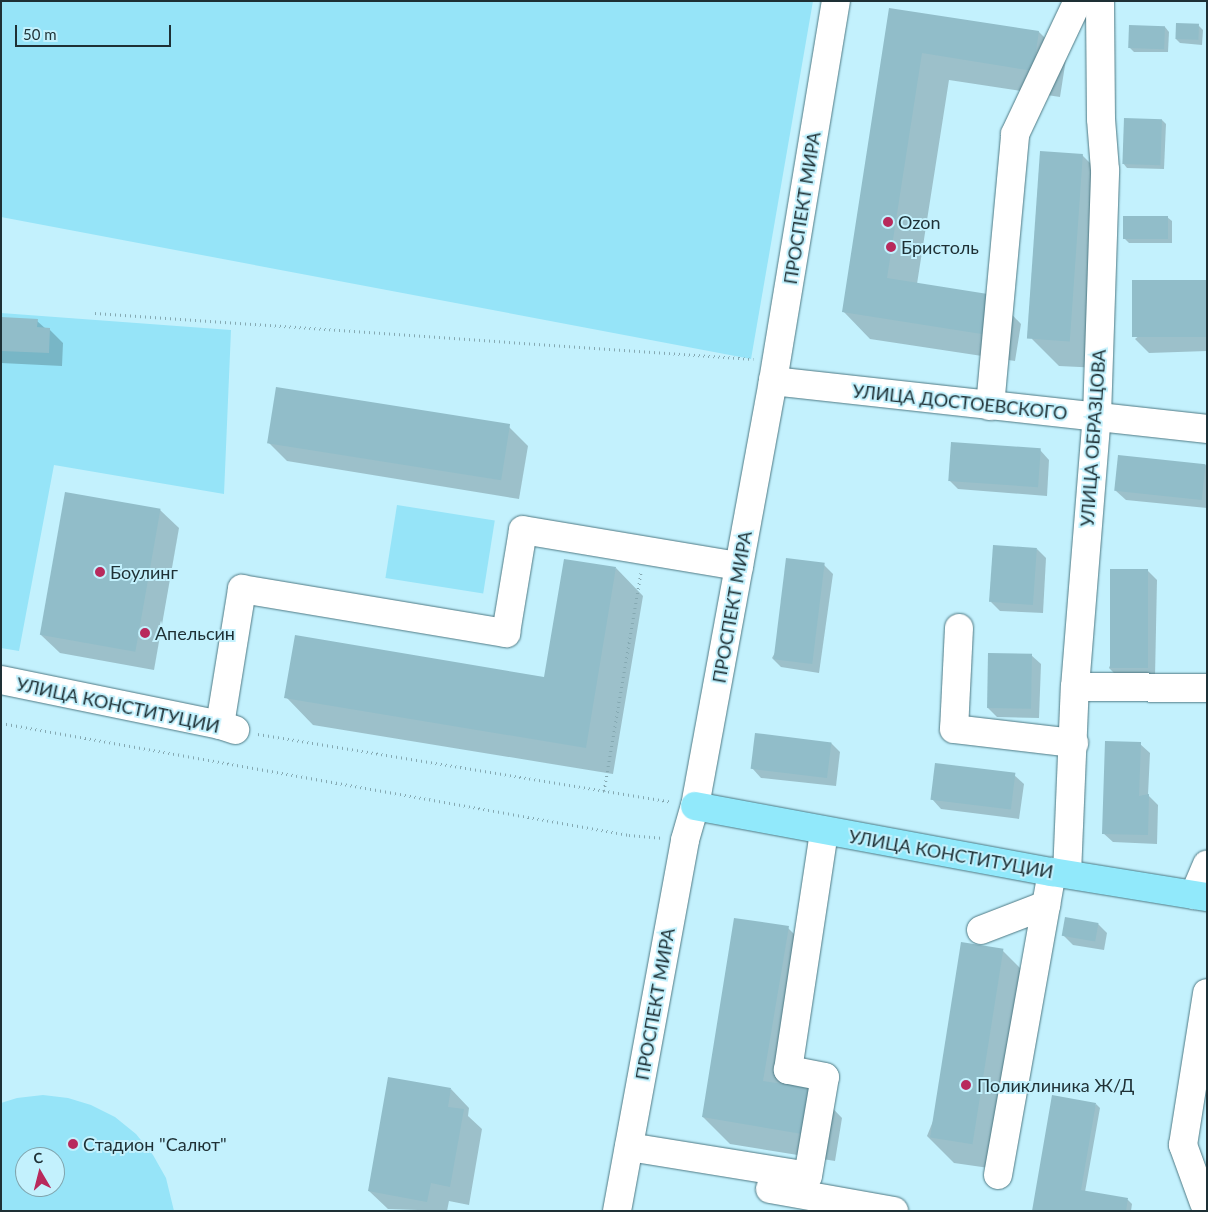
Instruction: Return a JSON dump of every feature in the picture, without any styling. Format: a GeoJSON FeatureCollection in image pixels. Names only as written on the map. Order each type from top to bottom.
{"type":"FeatureCollection","features":[{"type":"Feature","properties":{"kind":"main road","name":"УЛИЦА КОНСТИТУЦИИ"},"geometry":{"type":"LineString","coordinates":[[696,806],[1059,873],[1200,896]]}},
{"type":"Feature","properties":{"kind":"street","name":"ПРОСПЕКТ МИРА"},"geometry":{"type":"LineString","coordinates":[[617,1211],[685,840],[696,806],[775,371],[836,1]]}},
{"type":"Feature","properties":{"kind":"street"},"geometry":{"type":"LineString","coordinates":[[990,406],[1015,134],[1078,1]]}},
{"type":"Feature","properties":{"kind":"street","name":"УЛИЦА ОБРАЗЦОВА"},"geometry":{"type":"LineString","coordinates":[[998,1175],[1046,905],[1059,873],[1074,743],[1075,687],[1097,416],[1105,170],[1101,119],[1100,1]]}},
{"type":"Feature","properties":{"kind":"street","name":"УЛИЦА ДОСТОЕВСКОГО"},"geometry":{"type":"LineString","coordinates":[[775,371],[990,406],[1207,429]]}},
{"type":"Feature","properties":{"kind":"street"},"geometry":{"type":"LineString","coordinates":[[227,727],[242,589],[506,632],[523,530],[739,566]]}},
{"type":"Feature","properties":{"kind":"street"},"geometry":{"type":"LineString","coordinates":[[959,628],[954,729],[1074,743]]}},
{"type":"Feature","properties":{"kind":"street","name":"УЛИЦА КОНСТИТУЦИИ"},"geometry":{"type":"LineString","coordinates":[[1,680],[227,727]]}},
{"type":"Feature","properties":{"kind":"street"},"geometry":{"type":"LineString","coordinates":[[1075,687],[1207,688]]}},
{"type":"Feature","properties":{"kind":"street"},"geometry":{"type":"LineString","coordinates":[[628,1156],[808,1176],[825,1077],[788,1070],[824,831]]}},
{"type":"Feature","properties":{"kind":"street"},"geometry":{"type":"LineString","coordinates":[[1200,896],[1207,864]]}},
{"type":"Feature","properties":{"kind":"street"},"geometry":{"type":"LineString","coordinates":[[981,930],[1046,905]]}},
{"type":"Feature","properties":{"kind":"street"},"geometry":{"type":"LineString","coordinates":[[1204,1203],[1195,1147],[1205,1004]]}},
{"type":"Feature","properties":{"kind":"street"},"geometry":{"type":"LineString","coordinates":[[628,1156],[894,1211]]}},
{"type":"Feature","properties":{"kind":"path"},"geometry":{"type":"LineString","coordinates":[[95,313],[775,371]]}},
{"type":"Feature","properties":{"kind":"path"},"geometry":{"type":"LineString","coordinates":[[604,791],[644,550]]}},
{"type":"Feature","properties":{"kind":"path"},"geometry":{"type":"LineString","coordinates":[[1,723],[629,835],[685,840]]}},
{"type":"Feature","properties":{"kind":"path"},"geometry":{"type":"LineString","coordinates":[[227,727],[696,806]]}},
{"type":"Feature","properties":{"kind":"shaded area"},"geometry":{"type":"Polygon","coordinates":[[[1,1],[813,1],[751,359],[1,217],[1,1]]]}},
{"type":"Feature","properties":{"kind":"shaded area"},"geometry":{"type":"Polygon","coordinates":[[[1,313],[231,330],[224,494],[54,465],[19,651],[1,648],[1,313]]]}},
{"type":"Feature","properties":{"kind":"shaded area"},"geometry":{"type":"Polygon","coordinates":[[[397,505],[495,520],[483,594],[385,578],[397,505]]]}},
{"type":"Feature","properties":{"kind":"shaded area","name":"Стадион \"Салют\""},"geometry":{"type":"Polygon","coordinates":[[[43,1095],[68,1098],[91,1105],[115,1117],[136,1134],[153,1155],[166,1178],[174,1211],[1,1211],[1,1103],[17,1098],[43,1095]]]}},
{"type":"Feature","properties":{"kind":"building"},"geometry":{"type":"Polygon","coordinates":[[[889,8],[1039,31],[1033,71],[922,53],[887,278],[994,295],[988,335],[842,312],[889,8]]]}},
{"type":"Feature","properties":{"kind":"building"},"geometry":{"type":"Polygon","coordinates":[[[1176,23],[1199,24],[1198,40],[1175,39],[1176,23]]]}},
{"type":"Feature","properties":{"kind":"building"},"geometry":{"type":"Polygon","coordinates":[[[1129,25],[1165,26],[1164,49],[1128,48],[1129,25]]]}},
{"type":"Feature","properties":{"kind":"building"},"geometry":{"type":"Polygon","coordinates":[[[1124,118],[1162,119],[1160,165],[1122,164],[1124,118]]]}},
{"type":"Feature","properties":{"kind":"building"},"geometry":{"type":"Polygon","coordinates":[[[1040,151],[1083,154],[1070,342],[1027,339],[1040,151]]]}},
{"type":"Feature","properties":{"kind":"building"},"geometry":{"type":"Polygon","coordinates":[[[1123,216],[1168,216],[1168,239],[1123,239],[1123,216]]]}},
{"type":"Feature","properties":{"kind":"building"},"geometry":{"type":"Polygon","coordinates":[[[1132,280],[1207,280],[1207,337],[1132,337],[1132,280]]]}},
{"type":"Feature","properties":{"kind":"building"},"geometry":{"type":"Polygon","coordinates":[[[1,317],[38,319],[37,327],[50,328],[49,353],[1,351],[1,317]]]}},
{"type":"Feature","properties":{"kind":"building"},"geometry":{"type":"Polygon","coordinates":[[[276,387],[510,424],[501,480],[267,443],[276,387]]]}},
{"type":"Feature","properties":{"kind":"building"},"geometry":{"type":"Polygon","coordinates":[[[951,442],[1041,448],[1038,487],[948,481],[951,442]]]}},
{"type":"Feature","properties":{"kind":"building"},"geometry":{"type":"Polygon","coordinates":[[[1118,455],[1206,464],[1202,500],[1114,491],[1118,455]]]}},
{"type":"Feature","properties":{"kind":"building","name":"Боулинг"},"geometry":{"type":"Polygon","coordinates":[[[65,492],[161,509],[135,652],[40,635],[65,492]]]}},
{"type":"Feature","properties":{"kind":"building"},"geometry":{"type":"Polygon","coordinates":[[[993,545],[1037,548],[1033,605],[989,602],[993,545]]]}},
{"type":"Feature","properties":{"kind":"building"},"geometry":{"type":"Polygon","coordinates":[[[786,558],[825,563],[812,664],[774,659],[786,558]]]}},
{"type":"Feature","properties":{"kind":"building"},"geometry":{"type":"Polygon","coordinates":[[[564,559],[616,567],[586,748],[284,698],[295,635],[544,677],[564,559]]]}},
{"type":"Feature","properties":{"kind":"building"},"geometry":{"type":"Polygon","coordinates":[[[1110,569],[1148,569],[1148,668],[1110,668],[1110,569]]]}},
{"type":"Feature","properties":{"kind":"building"},"geometry":{"type":"Polygon","coordinates":[[[988,653],[1032,654],[1031,709],[987,708],[988,653]]]}},
{"type":"Feature","properties":{"kind":"building"},"geometry":{"type":"Polygon","coordinates":[[[755,733],[831,742],[827,778],[751,769],[755,733]]]}},
{"type":"Feature","properties":{"kind":"building"},"geometry":{"type":"Polygon","coordinates":[[[1105,741],[1141,742],[1139,796],[1149,794],[1148,835],[1102,834],[1105,741]]]}},
{"type":"Feature","properties":{"kind":"building"},"geometry":{"type":"Polygon","coordinates":[[[935,763],[1015,773],[1011,810],[930,800],[935,763]]]}},
{"type":"Feature","properties":{"kind":"building"},"geometry":{"type":"Polygon","coordinates":[[[1065,917],[1098,923],[1095,942],[1062,936],[1065,917]]]}},
{"type":"Feature","properties":{"kind":"building"},"geometry":{"type":"Polygon","coordinates":[[[734,918],[789,926],[763,1081],[816,1089],[808,1135],[702,1117],[734,918]]]}},
{"type":"Feature","properties":{"kind":"building"},"geometry":{"type":"Polygon","coordinates":[[[961,942],[1003,949],[972,1144],[930,1138],[961,942]]]}},
{"type":"Feature","properties":{"kind":"building"},"geometry":{"type":"Polygon","coordinates":[[[388,1077],[451,1088],[448,1107],[464,1109],[450,1187],[431,1183],[427,1202],[368,1191],[388,1077]]]}},
{"type":"Feature","properties":{"kind":"building"},"geometry":{"type":"Polygon","coordinates":[[[1052,1095],[1096,1103],[1081,1190],[1128,1198],[1126,1211],[1032,1211],[1052,1095]]]}},
{"type":"Feature","properties":{"kind":"place","name":"Ozon"},"geometry":{"type":"Point","coordinates":[888,222]}},
{"type":"Feature","properties":{"kind":"place","name":"Бристоль"},"geometry":{"type":"Point","coordinates":[891,247]}},
{"type":"Feature","properties":{"kind":"place","name":"Боулинг"},"geometry":{"type":"Point","coordinates":[100,572]}},
{"type":"Feature","properties":{"kind":"place","name":"Апельсин"},"geometry":{"type":"Point","coordinates":[145,633]}},
{"type":"Feature","properties":{"kind":"place","name":"Поликлиника Ж/Д"},"geometry":{"type":"Point","coordinates":[966,1085]}},
{"type":"Feature","properties":{"kind":"place","name":"Стадион \"Салют\""},"geometry":{"type":"Point","coordinates":[73,1144]}}]}
